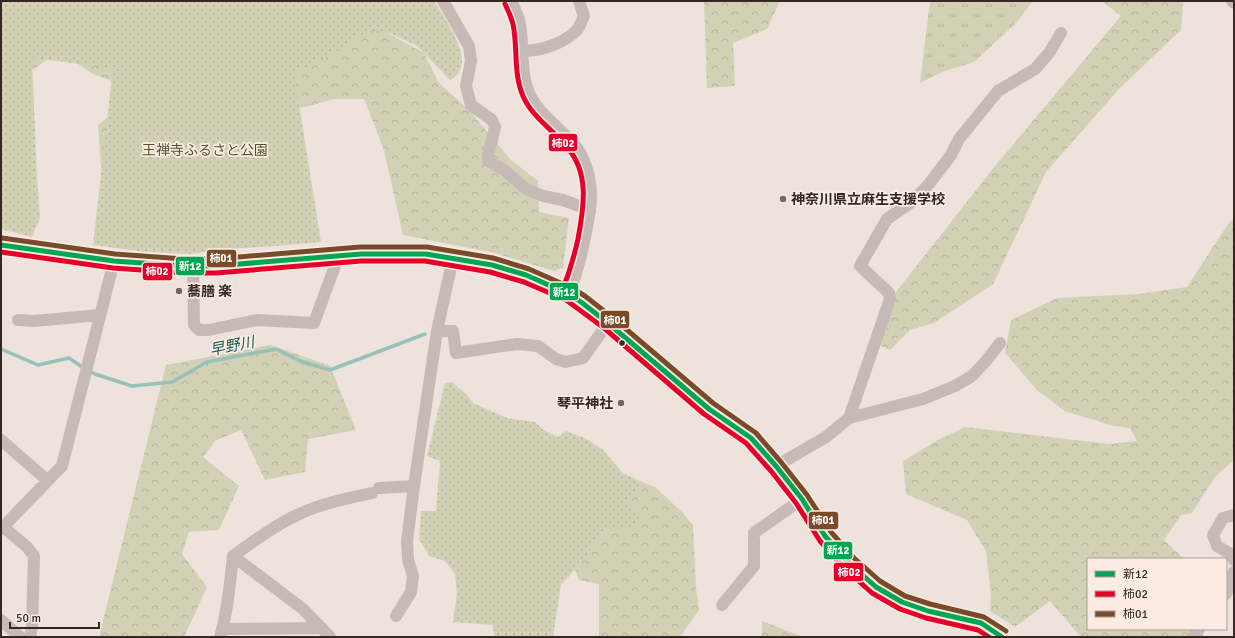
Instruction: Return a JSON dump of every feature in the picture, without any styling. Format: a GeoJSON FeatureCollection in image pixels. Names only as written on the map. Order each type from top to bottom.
{"type":"FeatureCollection","features":[{"type":"Feature","properties":{"kind":"street"},"geometry":{"type":"LineString","coordinates":[[443,1],[469,46],[471,61],[466,86],[471,106],[492,120],[495,127],[488,161],[504,170],[526,188],[543,196],[563,200],[582,207],[590,212]]}},
{"type":"Feature","properties":{"kind":"street"},"geometry":{"type":"LineString","coordinates":[[511,1],[520,22],[524,77],[530,96],[546,117],[578,148],[589,173],[591,191],[590,212],[579,267],[569,294]]}},
{"type":"Feature","properties":{"kind":"street"},"geometry":{"type":"LineString","coordinates":[[522,51],[532,51],[554,45],[578,29],[584,16],[579,1]]}},
{"type":"Feature","properties":{"kind":"street"},"geometry":{"type":"LineString","coordinates":[[849,418],[890,299],[888,293],[860,266],[887,219],[913,201],[929,184],[951,155],[959,138],[998,91],[1035,69],[1049,53],[1061,33]]}},
{"type":"Feature","properties":{"kind":"street"},"geometry":{"type":"LineString","coordinates":[[1,245],[114,261],[193,266],[215,266],[339,255],[380,253],[426,254],[492,265],[526,275],[569,294],[608,323],[709,409],[751,438],[776,466],[802,499],[825,536],[849,563],[876,587],[902,602],[928,611],[981,623],[1002,637]]}},
{"type":"Feature","properties":{"kind":"street"},"geometry":{"type":"LineString","coordinates":[[193,266],[194,325],[199,330],[209,330],[256,320],[314,323],[339,255]]}},
{"type":"Feature","properties":{"kind":"street"},"geometry":{"type":"LineString","coordinates":[[396,616],[411,592],[413,576],[408,560],[408,541],[414,486],[437,331],[453,258]]}},
{"type":"Feature","properties":{"kind":"street"},"geometry":{"type":"LineString","coordinates":[[30,637],[32,628],[34,556],[27,547],[2,527],[62,466],[114,261]]}},
{"type":"Feature","properties":{"kind":"street"},"geometry":{"type":"LineString","coordinates":[[18,320],[34,321],[100,315]]}},
{"type":"Feature","properties":{"kind":"street"},"geometry":{"type":"LineString","coordinates":[[437,331],[453,331],[456,352],[517,344],[538,346],[556,360],[566,362],[583,358],[608,323]]}},
{"type":"Feature","properties":{"kind":"street"},"geometry":{"type":"LineString","coordinates":[[776,466],[826,437],[849,418],[923,399],[955,386],[972,376],[1000,343]]}},
{"type":"Feature","properties":{"kind":"street"},"geometry":{"type":"LineString","coordinates":[[1,440],[47,480]]}},
{"type":"Feature","properties":{"kind":"street"},"geometry":{"type":"LineString","coordinates":[[326,632],[221,633],[232,556],[294,516],[325,504],[375,490],[414,486]]}},
{"type":"Feature","properties":{"kind":"street"},"geometry":{"type":"LineString","coordinates":[[722,605],[754,566],[754,534],[802,499]]}},
{"type":"Feature","properties":{"kind":"street"},"geometry":{"type":"LineString","coordinates":[[1234,515],[1222,518],[1213,535],[1217,546],[1230,552],[1234,560]]}},
{"type":"Feature","properties":{"kind":"street"},"geometry":{"type":"LineString","coordinates":[[232,556],[303,609],[326,632]]}},
{"type":"Feature","properties":{"kind":"street"},"geometry":{"type":"LineString","coordinates":[[1227,591],[1234,572]]}},
{"type":"Feature","properties":{"kind":"street"},"geometry":{"type":"LineString","coordinates":[[1,620],[20,637]]}},
{"type":"Feature","properties":{"kind":"green space"},"geometry":{"type":"Polygon","coordinates":[[[1,1],[344,9],[424,53],[439,83],[470,111],[510,159],[538,181],[539,212],[569,218],[563,268],[554,271],[495,253],[403,235],[384,150],[364,99],[334,99],[290,111],[106,237],[98,125],[117,110],[125,86],[93,74],[59,51],[33,70],[1,1]]]}},
{"type":"Feature","properties":{"kind":"green space","name":"王禅寺ふるさと公園"},"geometry":{"type":"Polygon","coordinates":[[[1,1],[434,1],[455,36],[462,55],[462,64],[455,77],[450,80],[417,46],[392,34],[373,30],[350,41],[334,53],[294,73],[321,242],[227,249],[191,254],[146,252],[93,245],[113,68],[32,58],[40,218],[32,237],[1,229],[1,1]]]}},
{"type":"Feature","properties":{"kind":"green space"},"geometry":{"type":"Polygon","coordinates":[[[705,1],[781,1],[767,29],[733,43],[735,86],[707,88],[705,1]]]}},
{"type":"Feature","properties":{"kind":"green space"},"geometry":{"type":"Polygon","coordinates":[[[930,1],[1033,1],[1015,24],[974,62],[942,72],[920,83],[930,1]]]}},
{"type":"Feature","properties":{"kind":"green space"},"geometry":{"type":"Polygon","coordinates":[[[1102,1],[1183,1],[1181,30],[1119,89],[1046,172],[993,284],[934,323],[910,330],[890,350],[879,345],[892,297],[995,166],[1121,16],[1102,1]]]}},
{"type":"Feature","properties":{"kind":"green space"},"geometry":{"type":"Polygon","coordinates":[[[1234,218],[1234,460],[1215,477],[1192,513],[1181,515],[1164,540],[1183,558],[1087,558],[1087,630],[1198,630],[1205,637],[1081,637],[1050,601],[1015,627],[990,611],[991,594],[986,551],[967,520],[906,494],[903,461],[938,440],[965,427],[1109,444],[1137,441],[1130,428],[1109,425],[1066,412],[1037,390],[1005,353],[1011,320],[1057,298],[1138,294],[1187,287],[1228,224],[1234,218]]]}},
{"type":"Feature","properties":{"kind":"green space"},"geometry":{"type":"Polygon","coordinates":[[[271,345],[330,366],[356,430],[308,439],[305,472],[265,480],[241,430],[215,441],[203,457],[239,486],[219,530],[189,532],[182,554],[207,587],[184,637],[99,637],[166,365],[271,345]]]}},
{"type":"Feature","properties":{"kind":"green space"},"geometry":{"type":"Polygon","coordinates":[[[452,382],[467,395],[473,403],[507,418],[535,422],[545,431],[558,437],[566,431],[587,439],[603,450],[623,473],[642,482],[628,504],[638,513],[635,526],[628,529],[607,528],[575,570],[561,585],[553,637],[494,637],[493,625],[453,622],[457,594],[455,574],[445,561],[429,556],[419,539],[421,511],[436,511],[440,461],[427,456],[445,383],[452,382]]]}},
{"type":"Feature","properties":{"kind":"green space"},"geometry":{"type":"Polygon","coordinates":[[[642,482],[655,487],[681,511],[693,525],[696,588],[699,610],[680,637],[599,637],[599,584],[579,580],[575,570],[607,528],[617,528],[628,504],[642,482]]]}},
{"type":"Feature","properties":{"kind":"green space"},"geometry":{"type":"Polygon","coordinates":[[[762,621],[798,635],[801,637],[762,637],[762,621]]]}},
{"type":"Feature","properties":{"kind":"waterway","name":"早野川"},"geometry":{"type":"LineString","coordinates":[[1,349],[38,365],[69,358],[95,374],[132,386],[172,382],[207,362],[276,349],[300,361],[330,370],[425,334]]}},
{"type":"Feature","properties":{"kind":"transit line","name":"柿02"},"geometry":{"type":"LineString","coordinates":[[505,4],[513,24],[518,78],[523,96],[532,110],[574,156],[582,178],[583,202],[578,239],[562,291]]}},
{"type":"Feature","properties":{"kind":"transit line","name":"柿01"},"geometry":{"type":"LineString","coordinates":[[2,238],[115,254],[184,259],[215,259],[360,247],[427,247],[493,258],[529,269],[572,288],[585,296],[713,403],[756,433],[807,495],[831,532],[854,558],[880,581],[905,596],[930,604],[984,617],[1006,631]]}},
{"type":"Feature","properties":{"kind":"transit line","name":"新12"},"geometry":{"type":"LineString","coordinates":[[1,245],[114,261],[184,266],[215,266],[361,254],[426,254],[492,265],[526,275],[569,294],[581,302],[608,323],[709,409],[751,438],[776,466],[802,499],[825,536],[849,563],[876,587],[902,602],[928,611],[981,623],[1002,637]]}},
{"type":"Feature","properties":{"kind":"transit line","name":"柿02"},"geometry":{"type":"LineString","coordinates":[[1,252],[113,268],[184,273],[216,273],[361,261],[425,261],[490,272],[524,282],[566,300],[604,328],[704,414],[746,443],[771,471],[796,503],[820,541],[844,568],[872,593],[900,609],[926,618],[978,630],[989,637]]}},
{"type":"Feature","properties":{"kind":"place","name":"神奈川県立麻生支援学校"},"geometry":{"type":"Point","coordinates":[783,199]}},
{"type":"Feature","properties":{"kind":"place","name":"蕎膳 楽"},"geometry":{"type":"Point","coordinates":[179,291]}},
{"type":"Feature","properties":{"kind":"place","name":"琴平神社"},"geometry":{"type":"Point","coordinates":[621,403]}}]}
